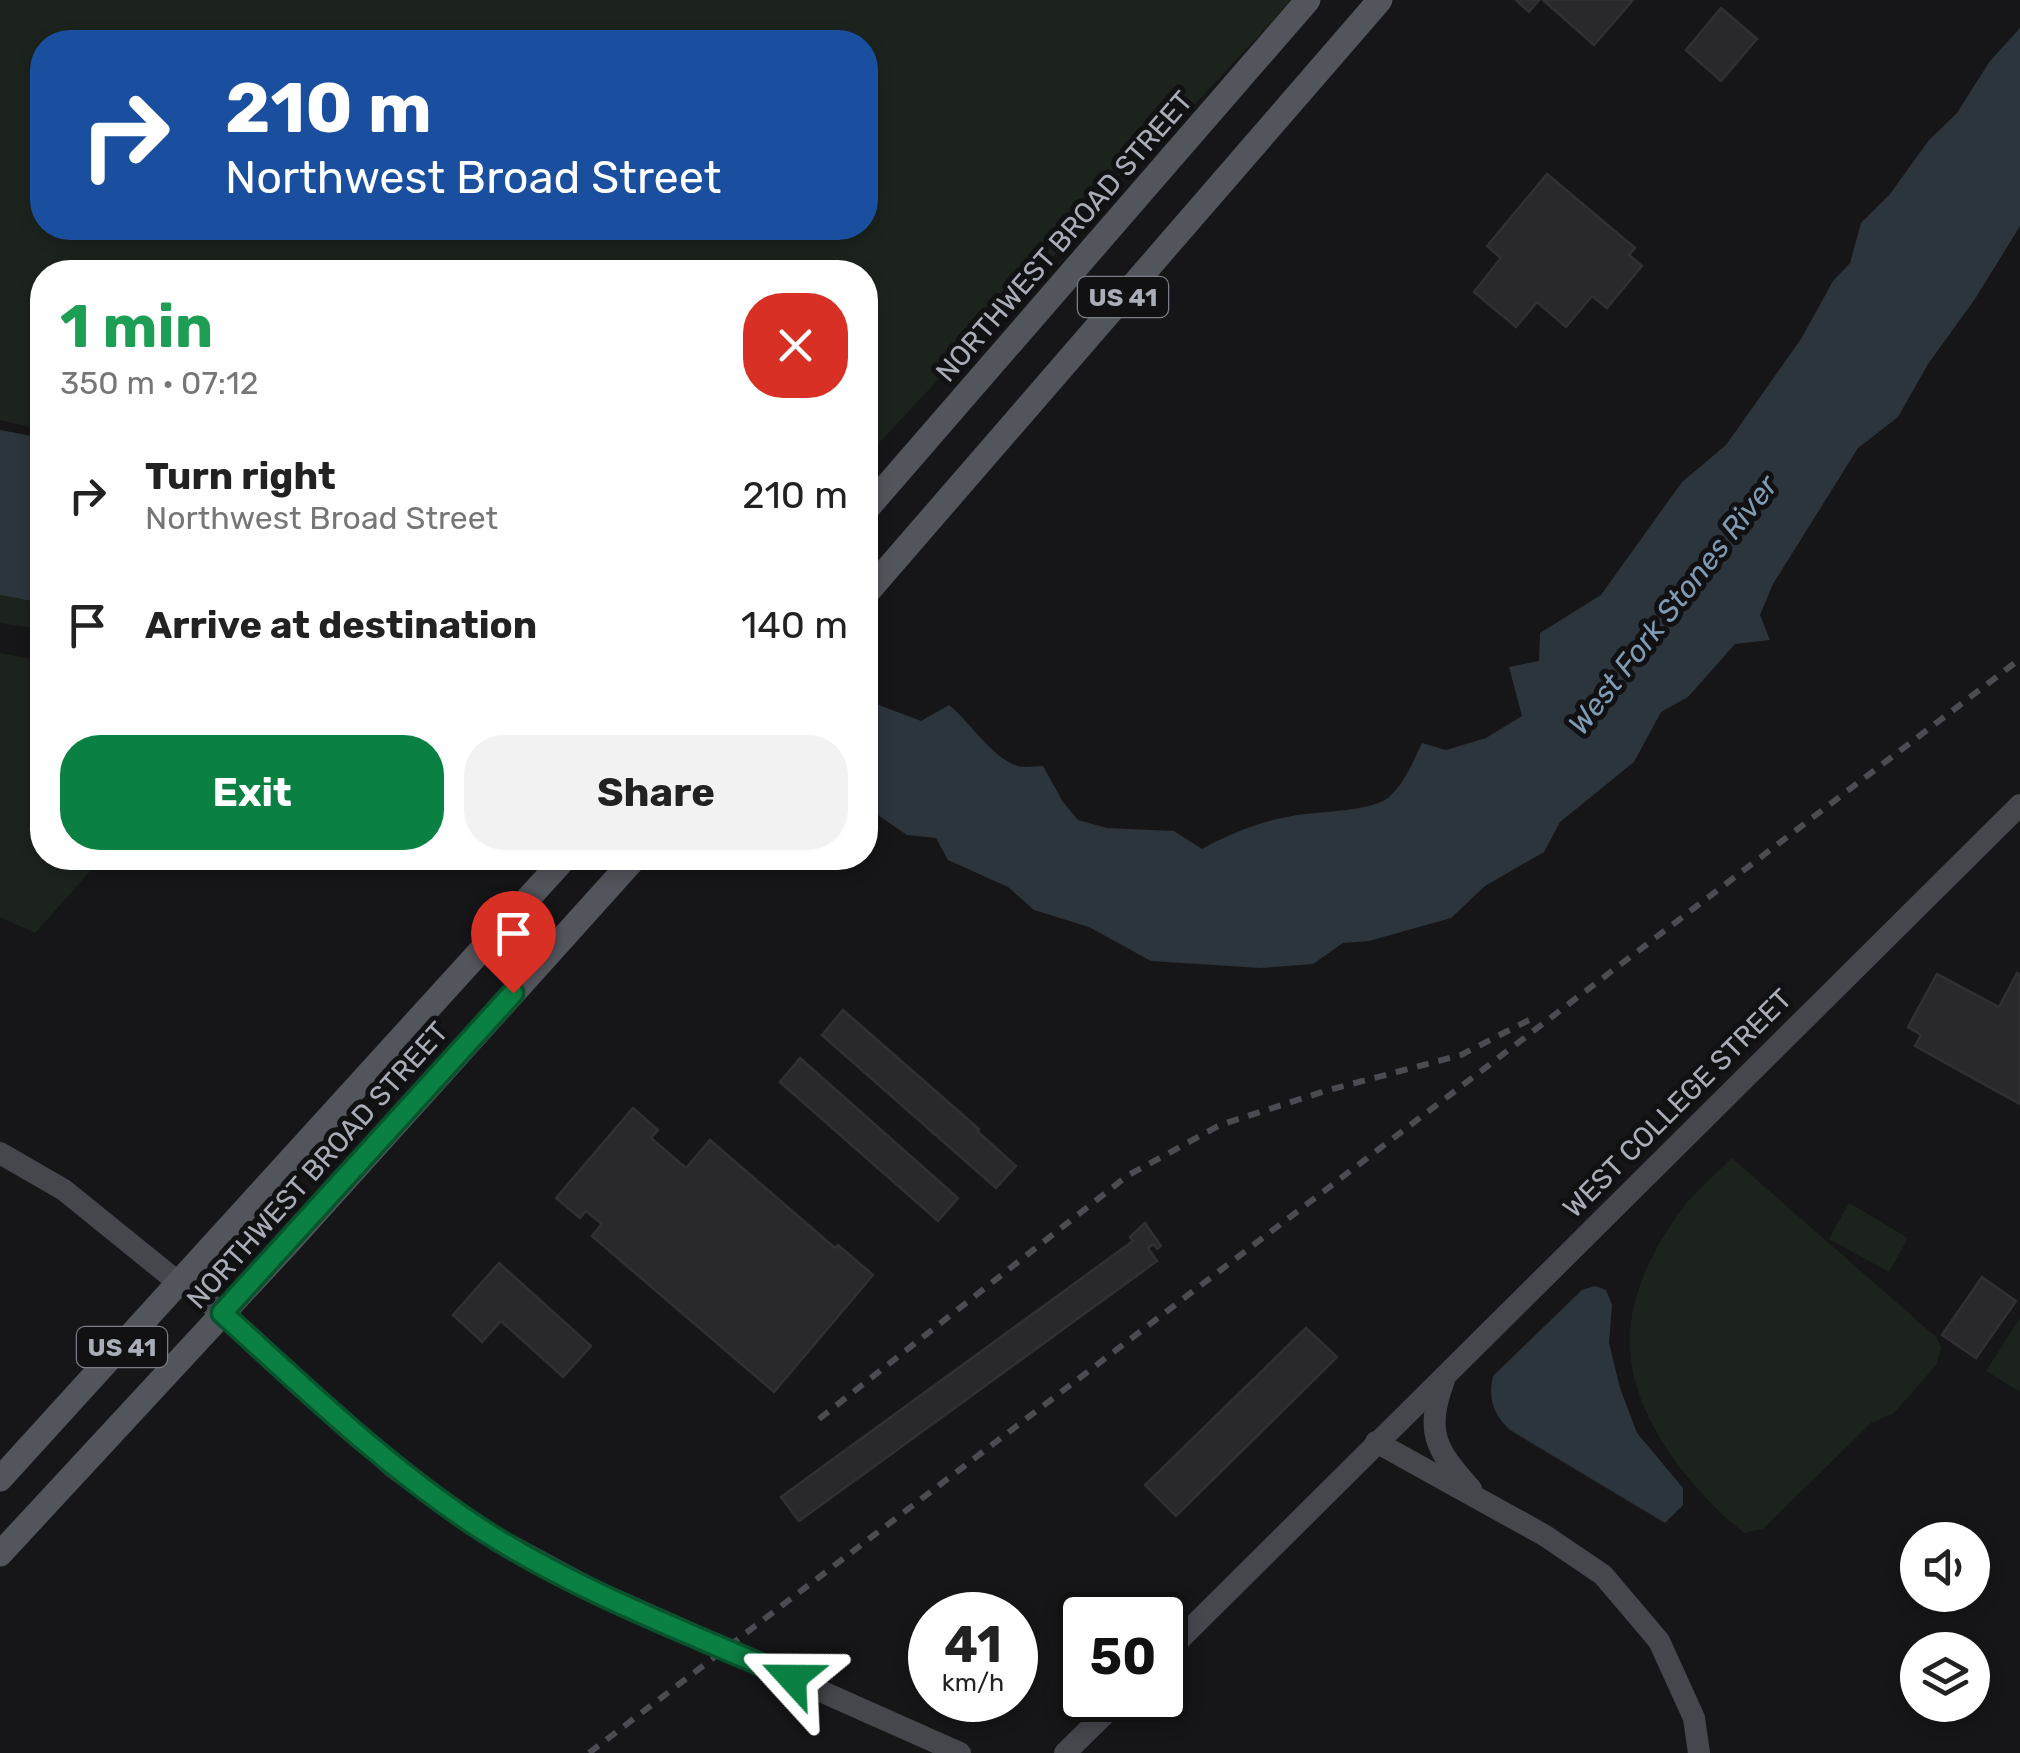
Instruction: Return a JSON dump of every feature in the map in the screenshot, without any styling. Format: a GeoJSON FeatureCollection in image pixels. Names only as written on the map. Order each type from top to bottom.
{"type":"FeatureCollection","features":[{"type":"Feature","properties":{"kind":"main road","name":"NORTHWEST BROAD STREET"},"geometry":{"type":"LineString","coordinates":[[878,496],[1308,0]]}},
{"type":"Feature","properties":{"kind":"main road","name":"US 41"},"geometry":{"type":"LineString","coordinates":[[878,580],[1373,2]]}},
{"type":"Feature","properties":{"kind":"main road","name":"WEST COLLEGE STREET"},"geometry":{"type":"LineString","coordinates":[[1188,1631],[2020,805]]}},
{"type":"Feature","properties":{"kind":"main road","name":"NORTHWEST BROAD STREET"},"geometry":{"type":"LineString","coordinates":[[0,1480],[554,870]]}},
{"type":"Feature","properties":{"kind":"main road","name":"NORTHWEST BROAD STREET"},"geometry":{"type":"LineString","coordinates":[[0,1554],[624,870]]}},
{"type":"Feature","properties":{"kind":"main road"},"geometry":{"type":"LineString","coordinates":[[0,1154],[64,1190],[222,1313],[394,1468],[487,1533],[590,1589],[960,1753]]}},
{"type":"Feature","properties":{"kind":"main road"},"geometry":{"type":"LineString","coordinates":[[1446,1373],[1433,1409],[1433,1429],[1447,1462],[1484,1502]]}},
{"type":"Feature","properties":{"kind":"main road"},"geometry":{"type":"LineString","coordinates":[[1376,1442],[1544,1535],[1603,1575],[1659,1640],[1694,1718],[1699,1753]]}},
{"type":"Feature","properties":{"kind":"main road"},"geometry":{"type":"LineString","coordinates":[[1064,1753],[1096,1722]]}},
{"type":"Feature","properties":{"kind":"shaded area"},"geometry":{"type":"Polygon","coordinates":[[[0,0],[1292,0],[878,444],[878,260],[30,260],[30,427],[0,420],[0,0]]]}},
{"type":"Feature","properties":{"kind":"shaded area"},"geometry":{"type":"Polygon","coordinates":[[[0,595],[30,601],[30,627],[0,623],[0,595]]]}},
{"type":"Feature","properties":{"kind":"shaded area"},"geometry":{"type":"Polygon","coordinates":[[[0,653],[30,659],[30,870],[91,870],[35,933],[0,917],[0,653]]]}},
{"type":"Feature","properties":{"kind":"shaded area"},"geometry":{"type":"Polygon","coordinates":[[[1732,1158],[1937,1338],[1941,1347],[1937,1364],[1893,1414],[1871,1423],[1763,1529],[1744,1533],[1686,1475],[1654,1427],[1634,1375],[1630,1348],[1637,1294],[1660,1243],[1685,1205],[1732,1158]]]}},
{"type":"Feature","properties":{"kind":"shaded area"},"geometry":{"type":"Polygon","coordinates":[[[1849,1203],[1908,1238],[1889,1272],[1829,1239],[1849,1203]]]}},
{"type":"Feature","properties":{"kind":"shaded area"},"geometry":{"type":"Polygon","coordinates":[[[2020,1318],[2020,1392],[1986,1371],[2020,1318]]]}},
{"type":"Feature","properties":{"kind":"water","name":"West Fork Stones River"},"geometry":{"type":"Polygon","coordinates":[[[2020,28],[2020,226],[1975,299],[1928,364],[1898,417],[1858,448],[1773,584],[1760,615],[1770,640],[1735,644],[1688,697],[1661,712],[1634,762],[1560,822],[1544,852],[1485,886],[1451,918],[1369,941],[1343,943],[1313,964],[1261,968],[1151,961],[1089,927],[1034,910],[1008,887],[948,860],[936,838],[907,835],[878,815],[878,704],[921,721],[949,705],[1009,762],[1021,767],[1043,766],[1078,820],[1107,828],[1174,831],[1202,849],[1272,820],[1381,802],[1399,785],[1422,743],[1446,750],[1486,738],[1522,716],[1509,667],[1539,661],[1540,633],[1601,595],[1682,482],[1726,445],[1801,339],[1833,281],[1850,263],[1861,223],[1890,194],[1929,140],[1957,113],[1990,61],[2020,28]]]}},
{"type":"Feature","properties":{"kind":"water"},"geometry":{"type":"Polygon","coordinates":[[[0,430],[30,436],[30,601],[0,595],[0,430]]]}},
{"type":"Feature","properties":{"kind":"water"},"geometry":{"type":"Polygon","coordinates":[[[1595,1286],[1606,1290],[1612,1305],[1609,1343],[1637,1433],[1683,1488],[1683,1505],[1665,1523],[1510,1430],[1493,1406],[1493,1376],[1582,1290],[1595,1286]]]}},
{"type":"Feature","properties":{"kind":"building"},"geometry":{"type":"Polygon","coordinates":[[[1516,0],[1539,0],[1529,12],[1516,0]]]}},
{"type":"Feature","properties":{"kind":"building"},"geometry":{"type":"Polygon","coordinates":[[[1543,0],[1633,0],[1594,45],[1543,0]]]}},
{"type":"Feature","properties":{"kind":"building"},"geometry":{"type":"Polygon","coordinates":[[[1721,8],[1757,39],[1721,81],[1686,50],[1721,8]]]}},
{"type":"Feature","properties":{"kind":"building"},"geometry":{"type":"Polygon","coordinates":[[[1547,174],[1635,248],[1629,255],[1642,266],[1607,308],[1592,296],[1566,327],[1537,302],[1516,327],[1474,292],[1501,258],[1487,246],[1547,174]]]}},
{"type":"Feature","properties":{"kind":"building"},"geometry":{"type":"Polygon","coordinates":[[[2017,973],[2020,1104],[1915,1046],[1921,1035],[1908,1027],[1937,974],[1999,1007],[2017,973]]]}},
{"type":"Feature","properties":{"kind":"building"},"geometry":{"type":"Polygon","coordinates":[[[843,1010],[1016,1166],[996,1188],[822,1035],[843,1010]]]}},
{"type":"Feature","properties":{"kind":"building"},"geometry":{"type":"Polygon","coordinates":[[[800,1058],[958,1198],[938,1221],[780,1082],[800,1058]]]}},
{"type":"Feature","properties":{"kind":"building"},"geometry":{"type":"Polygon","coordinates":[[[633,1108],[658,1130],[651,1138],[686,1168],[710,1140],[835,1248],[838,1245],[873,1275],[774,1392],[592,1236],[602,1224],[586,1211],[580,1218],[556,1198],[633,1108]]]}},
{"type":"Feature","properties":{"kind":"building"},"geometry":{"type":"Polygon","coordinates":[[[1145,1223],[1161,1246],[1157,1249],[1154,1244],[1148,1248],[1157,1261],[799,1521],[781,1497],[1133,1241],[1130,1237],[1145,1223]]]}},
{"type":"Feature","properties":{"kind":"building"},"geometry":{"type":"Polygon","coordinates":[[[499,1263],[591,1346],[563,1377],[501,1321],[482,1342],[453,1315],[499,1263]]]}},
{"type":"Feature","properties":{"kind":"building"},"geometry":{"type":"Polygon","coordinates":[[[1982,1277],[2016,1301],[1976,1358],[1942,1335],[1982,1277]]]}},
{"type":"Feature","properties":{"kind":"building"},"geometry":{"type":"Polygon","coordinates":[[[1306,1328],[1337,1357],[1176,1516],[1145,1485],[1306,1328]]]}},
{"type":"Feature","properties":{"kind":"railway"},"geometry":{"type":"LineString","coordinates":[[589,1753],[2020,659]]}},
{"type":"Feature","properties":{"kind":"railway"},"geometry":{"type":"LineString","coordinates":[[819,1419],[1127,1176],[1220,1125],[1325,1091],[1461,1055],[1529,1020]]}},
{"type":"Feature","properties":{"kind":"route"},"geometry":{"type":"LineString","coordinates":[[513,993],[222,1313],[394,1468],[487,1533],[590,1589],[792,1678]]}}]}
